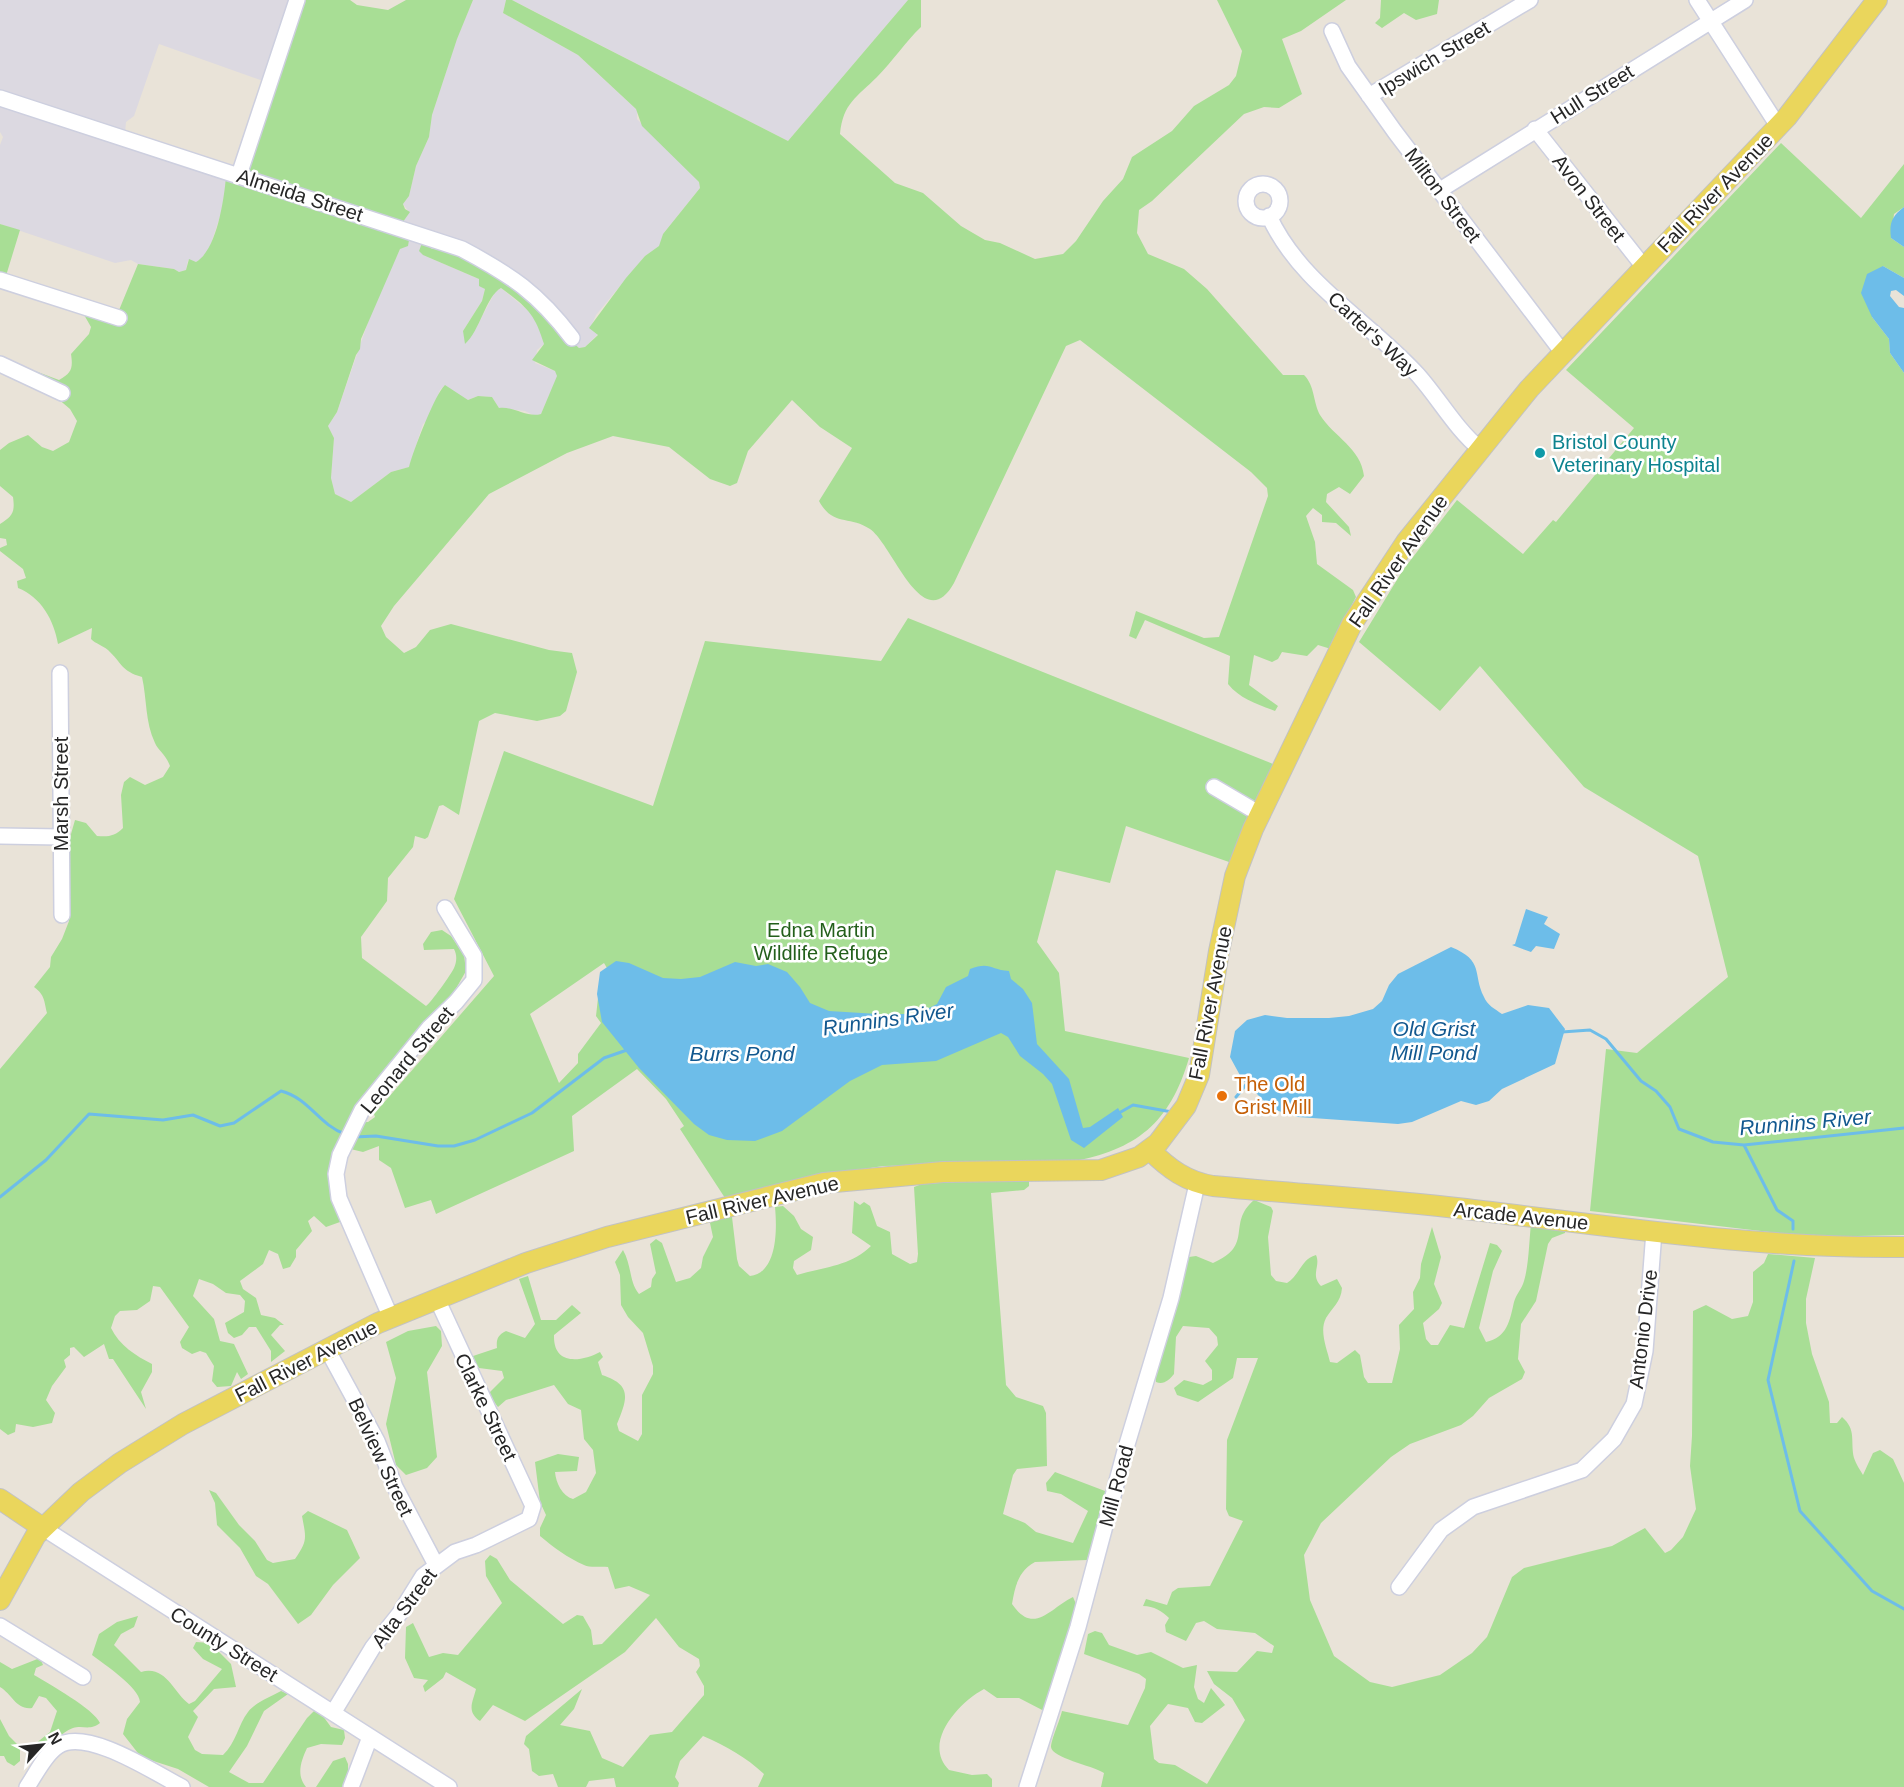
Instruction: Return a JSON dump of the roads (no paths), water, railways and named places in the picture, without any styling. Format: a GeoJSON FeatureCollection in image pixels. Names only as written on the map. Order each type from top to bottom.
{"type":"FeatureCollection","features":[{"type":"Feature","properties":{"kind":"main road","name":"Fall River Avenue"},"geometry":{"type":"LineString","coordinates":[[0,1600],[36,1535],[81,1492],[128,1458],[183,1424],[327,1349],[391,1318],[526,1263],[607,1237],[824,1183],[943,1172],[1085,1172],[1101,1170],[1150,1150],[1186,1106],[1199,1076],[1219,951],[1235,876],[1260,814],[1352,624],[1406,542],[1480,449],[1563,353],[1813,87],[1877,0]]}},
{"type":"Feature","properties":{"kind":"main road","name":"Arcade Avenue"},"geometry":{"type":"LineString","coordinates":[[1150,1150],[1174,1172],[1197,1184],[1464,1209],[1654,1231],[1834,1248],[1904,1247]]}},
{"type":"Feature","properties":{"kind":"main road","name":"County Street"},"geometry":{"type":"LineString","coordinates":[[0,1499],[44,1528]]}},
{"type":"Feature","properties":{"kind":"street"},"geometry":{"type":"LineString","coordinates":[[239,175],[297,0]]}},
{"type":"Feature","properties":{"kind":"street","name":"Ipswich Street"},"geometry":{"type":"LineString","coordinates":[[1369,96],[1530,0]]}},
{"type":"Feature","properties":{"kind":"street"},"geometry":{"type":"LineString","coordinates":[[1697,0],[1778,126]]}},
{"type":"Feature","properties":{"kind":"street","name":"Hull Street"},"geometry":{"type":"LineString","coordinates":[[1440,190],[1745,0]]}},
{"type":"Feature","properties":{"kind":"street","name":"Milton Street"},"geometry":{"type":"LineString","coordinates":[[1332,31],[1348,66],[1369,96],[1563,353]]}},
{"type":"Feature","properties":{"kind":"street","name":"Almeida Street"},"geometry":{"type":"LineString","coordinates":[[0,98],[462,249],[507,273],[554,315],[572,338]]}},
{"type":"Feature","properties":{"kind":"street","name":"Avon Street"},"geometry":{"type":"LineString","coordinates":[[1535,129],[1644,267]]}},
{"type":"Feature","properties":{"kind":"street","name":"Carter's Way"},"geometry":{"type":"LineString","coordinates":[[1269,216],[1294,260],[1418,375],[1460,430],[1480,449]]}},
{"type":"Feature","properties":{"kind":"street"},"geometry":{"type":"LineString","coordinates":[[0,280],[119,318]]}},
{"type":"Feature","properties":{"kind":"street"},"geometry":{"type":"LineString","coordinates":[[0,364],[62,393]]}},
{"type":"Feature","properties":{"kind":"street","name":"Marsh Street"},"geometry":{"type":"LineString","coordinates":[[60,673],[62,915]]}},
{"type":"Feature","properties":{"kind":"street"},"geometry":{"type":"LineString","coordinates":[[1214,787],[1260,814]]}},
{"type":"Feature","properties":{"kind":"street"},"geometry":{"type":"LineString","coordinates":[[0,836],[61,837]]}},
{"type":"Feature","properties":{"kind":"street","name":"Leonard Street"},"geometry":{"type":"LineString","coordinates":[[391,1318],[339,1198],[336,1174],[340,1155],[362,1110],[429,1028],[456,1002],[474,980],[474,956],[445,908]]}},
{"type":"Feature","properties":{"kind":"street","name":"Mill Road"},"geometry":{"type":"LineString","coordinates":[[1027,1787],[1078,1627],[1125,1451],[1171,1298],[1197,1184]]}},
{"type":"Feature","properties":{"kind":"street","name":"Antonio Drive"},"geometry":{"type":"LineString","coordinates":[[1399,1587],[1441,1530],[1473,1507],[1582,1470],[1614,1439],[1634,1404],[1645,1352],[1654,1231]]}},
{"type":"Feature","properties":{"kind":"street","name":"Clarke Street"},"geometry":{"type":"LineString","coordinates":[[437,1299],[495,1428],[530,1496],[533,1506],[530,1514]]}},
{"type":"Feature","properties":{"kind":"street","name":"Belview Street"},"geometry":{"type":"LineString","coordinates":[[327,1349],[377,1441],[395,1487],[436,1564]]}},
{"type":"Feature","properties":{"kind":"street","name":"Alta Street"},"geometry":{"type":"LineString","coordinates":[[333,1713],[373,1647],[400,1613],[423,1576],[455,1552],[508,1531],[529,1519],[530,1514]]}},
{"type":"Feature","properties":{"kind":"street","name":"County Street"},"geometry":{"type":"LineString","coordinates":[[44,1528],[449,1787]]}},
{"type":"Feature","properties":{"kind":"street"},"geometry":{"type":"LineString","coordinates":[[0,1626],[83,1677]]}},
{"type":"Feature","properties":{"kind":"street"},"geometry":{"type":"LineString","coordinates":[[351,1787],[370,1737]]}},
{"type":"Feature","properties":{"kind":"street"},"geometry":{"type":"LineString","coordinates":[[27,1787],[56,1746],[71,1740],[91,1742],[182,1787]]}},
{"type":"Feature","properties":{"kind":"water"},"geometry":{"type":"Polygon","coordinates":[[[1904,207],[1904,247],[1891,238],[1890,233],[1892,220],[1904,207]]]}},
{"type":"Feature","properties":{"kind":"water"},"geometry":{"type":"Polygon","coordinates":[[[1883,266],[1904,278],[1904,296],[1896,290],[1891,291],[1890,296],[1899,307],[1904,308],[1904,373],[1890,353],[1889,339],[1872,317],[1861,293],[1867,274],[1883,266]]]}},
{"type":"Feature","properties":{"kind":"water"},"geometry":{"type":"Polygon","coordinates":[[[1526,909],[1548,917],[1544,924],[1560,934],[1554,949],[1536,946],[1531,952],[1512,945],[1515,944],[1526,909]]]}},
{"type":"Feature","properties":{"kind":"water","name":"Old Grist Mill Pond"},"geometry":{"type":"Polygon","coordinates":[[[1451,947],[1469,957],[1476,968],[1485,1000],[1502,1014],[1528,1005],[1549,1008],[1565,1029],[1555,1064],[1502,1089],[1489,1101],[1476,1105],[1461,1101],[1412,1122],[1398,1124],[1298,1117],[1272,1109],[1242,1079],[1230,1057],[1235,1031],[1247,1020],[1265,1015],[1287,1018],[1329,1018],[1349,1016],[1373,1009],[1382,1001],[1389,985],[1398,974],[1451,947]]]}},
{"type":"Feature","properties":{"kind":"water","name":"Burrs Pond"},"geometry":{"type":"Polygon","coordinates":[[[616,961],[629,963],[663,978],[681,979],[700,977],[735,962],[756,966],[768,964],[787,972],[810,1003],[829,1011],[878,1014],[917,1014],[937,1004],[946,987],[968,976],[970,969],[986,966],[1009,971],[1011,979],[1023,989],[1032,1003],[1037,1044],[1069,1079],[1083,1128],[1090,1127],[1118,1108],[1123,1117],[1084,1148],[1071,1140],[1052,1084],[1020,1056],[1008,1037],[1001,1033],[936,1061],[882,1065],[850,1081],[782,1131],[755,1141],[727,1140],[709,1135],[694,1124],[639,1068],[602,1022],[597,994],[600,972],[616,961]]]}},
{"type":"Feature","properties":{"kind":"waterway","name":"Runnins River"},"geometry":{"type":"LineString","coordinates":[[1562,1032],[1590,1030],[1606,1039],[1641,1081],[1656,1091],[1670,1107],[1679,1129],[1713,1142],[1744,1145],[1904,1128]]}},
{"type":"Feature","properties":{"kind":"waterway","name":"Runnins River"},"geometry":{"type":"LineString","coordinates":[[354,1137],[376,1136],[438,1146],[454,1146],[475,1140],[532,1113],[604,1058],[627,1050]]}},
{"type":"Feature","properties":{"kind":"waterway","name":"Runnins River"},"geometry":{"type":"LineString","coordinates":[[1236,1097],[1249,1081]]}},
{"type":"Feature","properties":{"kind":"waterway","name":"Runnins River"},"geometry":{"type":"LineString","coordinates":[[0,1197],[46,1160],[89,1114],[163,1120],[193,1115],[220,1126],[234,1123],[281,1091],[299,1099],[328,1124],[345,1134]]}},
{"type":"Feature","properties":{"kind":"waterway","name":"Runnins River"},"geometry":{"type":"LineString","coordinates":[[1119,1113],[1133,1105],[1172,1112]]}},
{"type":"Feature","properties":{"kind":"waterway"},"geometry":{"type":"LineString","coordinates":[[1744,1145],[1777,1210],[1793,1221],[1793,1229]]}},
{"type":"Feature","properties":{"kind":"waterway"},"geometry":{"type":"LineString","coordinates":[[1794,1261],[1768,1380],[1800,1511],[1872,1591],[1904,1609]]}},
{"type":"Feature","properties":{"kind":"place","name":"Bristol County Veterinary Hospital"},"geometry":{"type":"Point","coordinates":[1540,453]}},
{"type":"Feature","properties":{"kind":"place","name":"The Old Grist Mill"},"geometry":{"type":"Point","coordinates":[1222,1096]}},
{"type":"Feature","properties":{"kind":"park label","name":"Edna Martin Wildlife Refuge"},"geometry":{"type":"Point","coordinates":[821,942]}}]}
